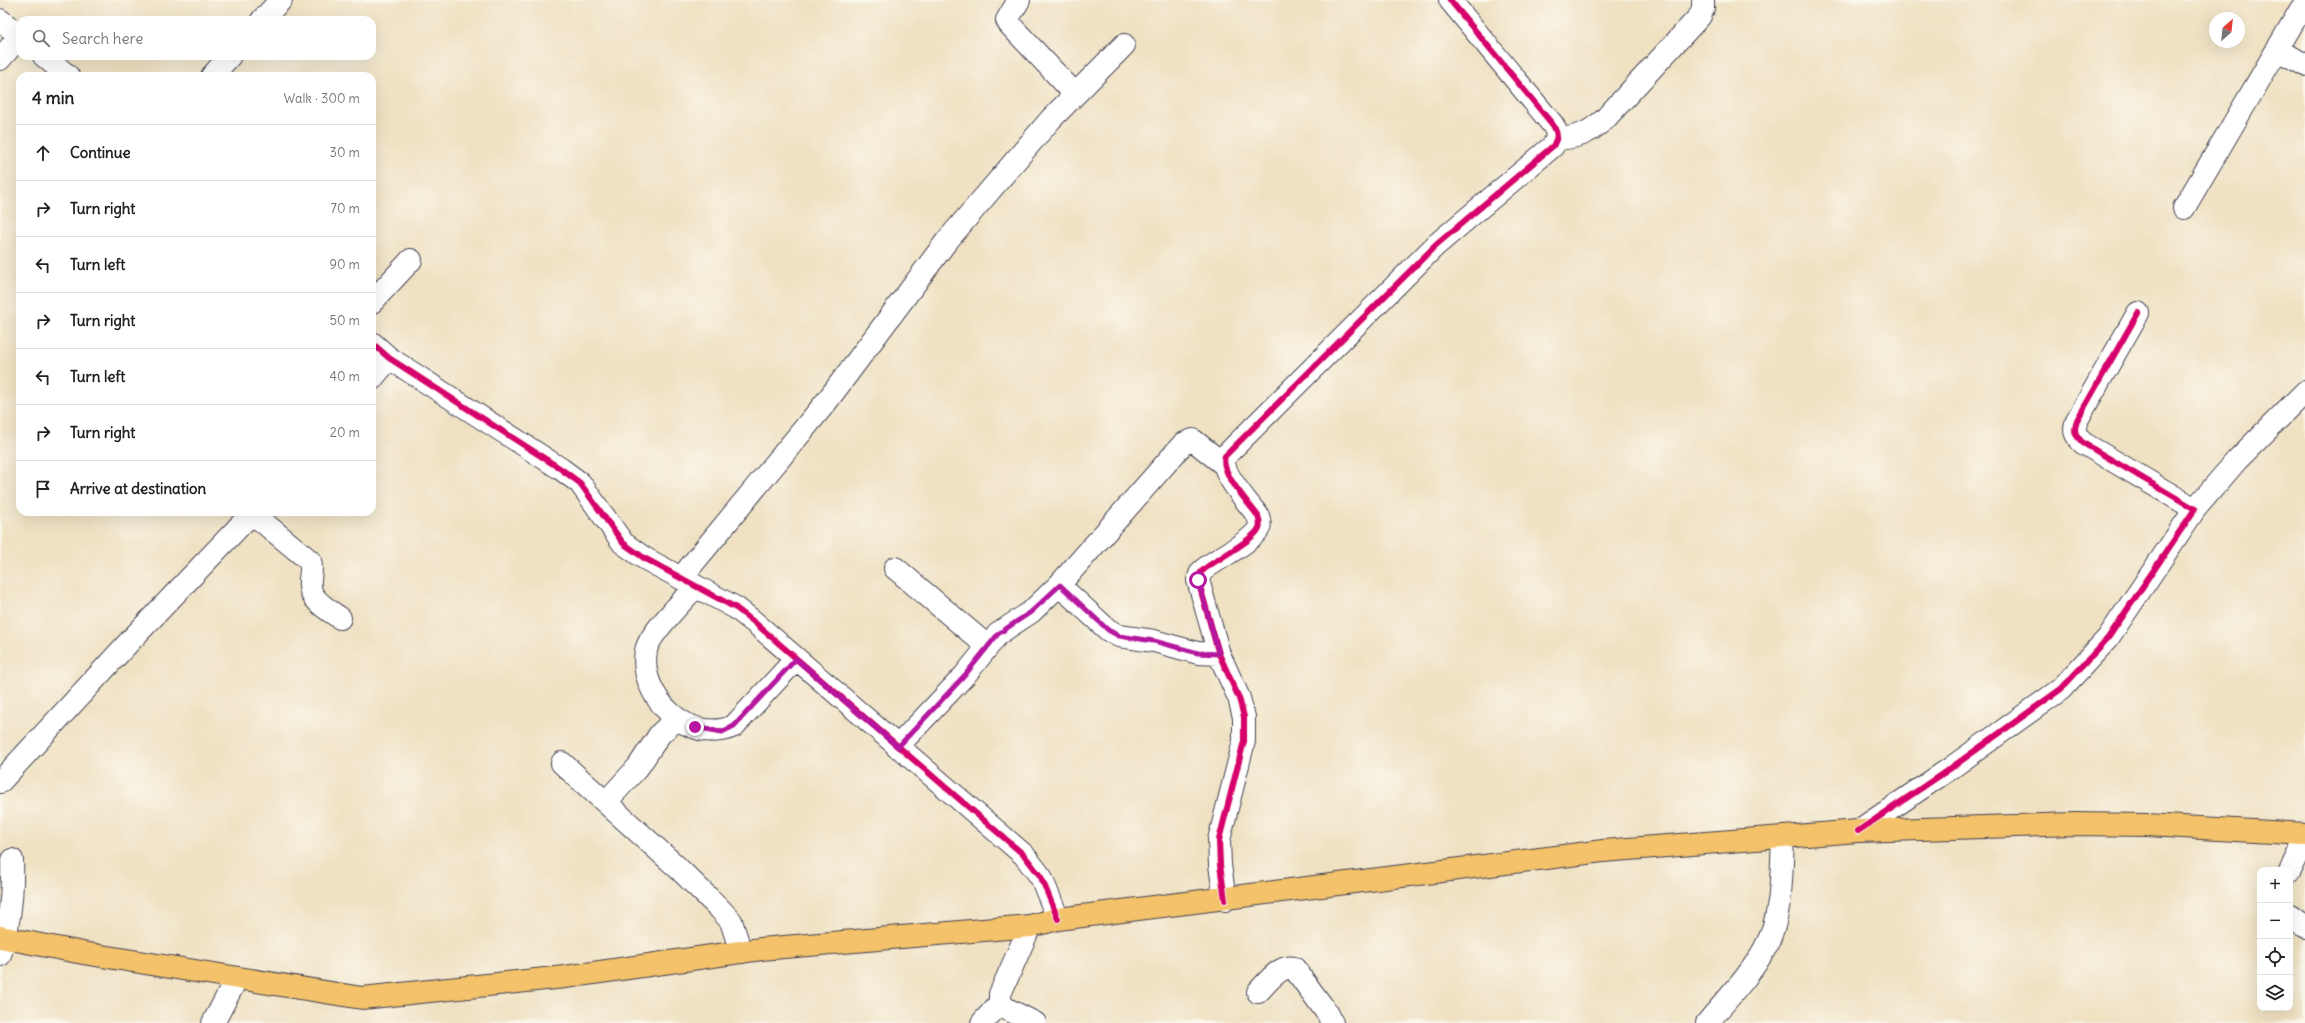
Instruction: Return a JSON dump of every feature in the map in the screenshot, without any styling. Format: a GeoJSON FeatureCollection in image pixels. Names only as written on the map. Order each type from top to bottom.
{"type":"FeatureCollection","features":[{"type":"Feature","properties":{"kind":"main road"},"geometry":{"type":"LineString","coordinates":[[2,943],[362,998],[565,977],[741,952],[1030,926],[1058,919],[1225,900],[1603,851],[1858,832],[2074,824],[2148,825],[2305,834]]}},
{"type":"Feature","properties":{"kind":"street"},"geometry":{"type":"LineString","coordinates":[[266,16],[281,0]]}},
{"type":"Feature","properties":{"kind":"street"},"geometry":{"type":"LineString","coordinates":[[1020,0],[1007,20],[1075,94]]}},
{"type":"Feature","properties":{"kind":"street"},"geometry":{"type":"LineString","coordinates":[[1222,463],[1230,449],[1355,328],[1436,245],[1553,146],[1558,138],[1557,132],[1553,125],[1450,0]]}},
{"type":"Feature","properties":{"kind":"street"},"geometry":{"type":"LineString","coordinates":[[1558,138],[1577,137],[1590,132],[1604,120],[1700,16],[1703,9],[1703,0]]}},
{"type":"Feature","properties":{"kind":"street"},"geometry":{"type":"LineString","coordinates":[[2184,208],[2305,2]]}},
{"type":"Feature","properties":{"kind":"street"},"geometry":{"type":"LineString","coordinates":[[0,20],[16,33]]}},
{"type":"Feature","properties":{"kind":"street"},"geometry":{"type":"LineString","coordinates":[[0,59],[16,41]]}},
{"type":"Feature","properties":{"kind":"street"},"geometry":{"type":"LineString","coordinates":[[796,659],[734,726],[722,732],[695,727],[676,719],[661,706],[652,689],[645,668],[646,650],[652,637],[688,582],[827,401],[946,242],[1051,119],[1124,45]]}},
{"type":"Feature","properties":{"kind":"street"},"geometry":{"type":"LineString","coordinates":[[2277,49],[2305,65]]}},
{"type":"Feature","properties":{"kind":"street"},"geometry":{"type":"LineString","coordinates":[[49,60],[63,72]]}},
{"type":"Feature","properties":{"kind":"street"},"geometry":{"type":"LineString","coordinates":[[216,72],[226,60]]}},
{"type":"Feature","properties":{"kind":"street"},"geometry":{"type":"LineString","coordinates":[[376,298],[411,260]]}},
{"type":"Feature","properties":{"kind":"street"},"geometry":{"type":"LineString","coordinates":[[2138,313],[2077,420],[2074,428],[2075,435],[2083,443],[2195,509]]}},
{"type":"Feature","properties":{"kind":"street"},"geometry":{"type":"LineString","coordinates":[[376,347],[389,358],[561,469],[580,483],[623,543],[644,558],[736,608],[1024,855],[1041,877],[1058,919]]}},
{"type":"Feature","properties":{"kind":"street"},"geometry":{"type":"LineString","coordinates":[[376,374],[389,358]]}},
{"type":"Feature","properties":{"kind":"street"},"geometry":{"type":"LineString","coordinates":[[1858,832],[1988,742],[2061,689],[2108,638],[2195,509],[2237,460],[2305,392]]}},
{"type":"Feature","properties":{"kind":"street"},"geometry":{"type":"LineString","coordinates":[[898,747],[965,675],[998,634],[1031,612],[1060,585],[1183,444],[1193,440],[1222,463],[1225,472],[1258,516],[1260,524],[1252,536],[1201,572],[1198,580],[1219,654],[1239,698],[1244,717],[1244,742],[1219,840],[1220,865],[1225,900]]}},
{"type":"Feature","properties":{"kind":"street"},"geometry":{"type":"LineString","coordinates":[[0,782],[131,640],[249,516]]}},
{"type":"Feature","properties":{"kind":"street"},"geometry":{"type":"LineString","coordinates":[[256,516],[310,561],[312,568],[310,587],[312,594],[340,618]]}},
{"type":"Feature","properties":{"kind":"street"},"geometry":{"type":"LineString","coordinates":[[895,568],[987,646]]}},
{"type":"Feature","properties":{"kind":"street"},"geometry":{"type":"LineString","coordinates":[[1060,585],[1108,630],[1119,636],[1154,641],[1198,653],[1219,654]]}},
{"type":"Feature","properties":{"kind":"street"},"geometry":{"type":"LineString","coordinates":[[606,802],[635,772],[660,734],[676,719]]}},
{"type":"Feature","properties":{"kind":"street"},"geometry":{"type":"LineString","coordinates":[[562,763],[606,802],[720,909],[731,921],[741,952]]}},
{"type":"Feature","properties":{"kind":"street"},"geometry":{"type":"LineString","coordinates":[[1707,1023],[1749,973],[1765,948],[1775,924],[1780,898],[1783,837]]}},
{"type":"Feature","properties":{"kind":"street"},"geometry":{"type":"LineString","coordinates":[[2292,867],[2305,840]]}},
{"type":"Feature","properties":{"kind":"street"},"geometry":{"type":"LineString","coordinates":[[2,943],[12,887],[12,860]]}},
{"type":"Feature","properties":{"kind":"street"},"geometry":{"type":"LineString","coordinates":[[2293,918],[2305,927]]}},
{"type":"Feature","properties":{"kind":"street"},"geometry":{"type":"LineString","coordinates":[[982,1023],[1000,1003],[1000,994],[1030,926]]}},
{"type":"Feature","properties":{"kind":"street"},"geometry":{"type":"LineString","coordinates":[[1258,992],[1282,970],[1288,967],[1294,968],[1328,1014],[1332,1023]]}},
{"type":"Feature","properties":{"kind":"street"},"geometry":{"type":"LineString","coordinates":[[213,1023],[237,978]]}},
{"type":"Feature","properties":{"kind":"street"},"geometry":{"type":"LineString","coordinates":[[1000,1003],[1007,1009],[1035,1023]]}},
{"type":"Feature","properties":{"kind":"cycle path"},"geometry":{"type":"LineString","coordinates":[[1225,900],[1220,865],[1219,840],[1244,741],[1244,717],[1239,698],[1219,654],[1198,580],[1201,572],[1250,538],[1256,533],[1260,525],[1258,516],[1230,478],[1224,463],[1225,456],[1436,245],[1553,146],[1557,138],[1557,133],[1553,125],[1450,0]]}},
{"type":"Feature","properties":{"kind":"cycle path"},"geometry":{"type":"LineString","coordinates":[[1858,831],[1951,768],[2061,689],[2108,638],[2195,509],[2083,443],[2078,438],[2076,433],[2075,427],[2077,420],[2138,313]]}},
{"type":"Feature","properties":{"kind":"cycle path"},"geometry":{"type":"LineString","coordinates":[[376,347],[389,358],[561,469],[580,483],[623,543],[644,558],[736,608],[754,622],[1024,855],[1041,877],[1058,919]]}},
{"type":"Feature","properties":{"kind":"route"},"geometry":{"type":"LineString","coordinates":[[695,727],[722,732],[734,726],[745,716],[796,659],[898,747],[965,675],[998,634],[1031,612],[1060,585],[1108,630],[1119,636],[1154,641],[1198,653],[1219,654],[1198,580]]}}]}
